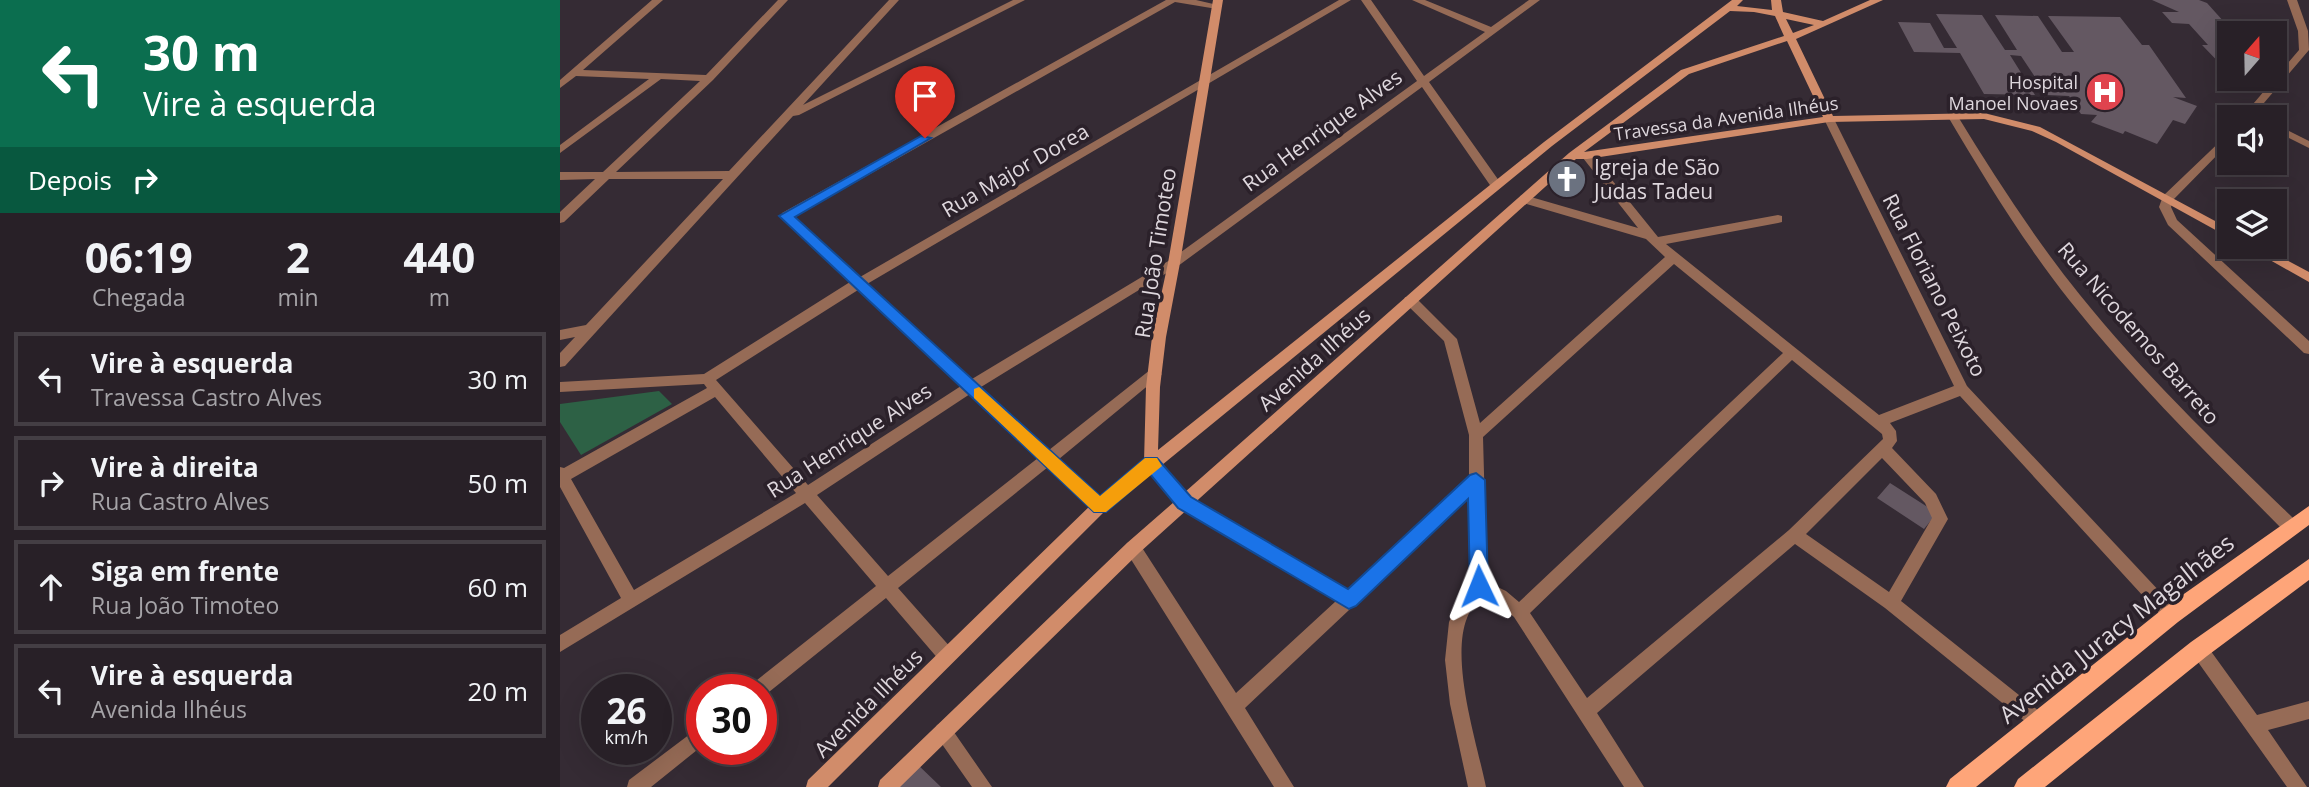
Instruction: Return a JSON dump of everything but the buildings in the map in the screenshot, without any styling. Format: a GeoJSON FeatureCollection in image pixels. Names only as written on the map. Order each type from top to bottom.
{"type":"FeatureCollection","features":[{"type":"Feature","properties":{"kind":"main road"},"geometry":{"type":"LineString","coordinates":[[1776,0],[1775,5],[1792,36]]}},
{"type":"Feature","properties":{"kind":"main road","name":"Avenida Ilhéus"},"geometry":{"type":"LineString","coordinates":[[887,787],[1133,548],[1524,199],[1685,72],[1825,24],[1878,0]]}},
{"type":"Feature","properties":{"kind":"main road","name":"Rua João Timoteo"},"geometry":{"type":"LineString","coordinates":[[1151,463],[1155,374],[1166,292],[1174,263],[1217,3]]}},
{"type":"Feature","properties":{"kind":"main road","name":"Avenida Ilhéus"},"geometry":{"type":"LineString","coordinates":[[815,787],[946,654],[1100,506],[1496,185],[1732,4],[1825,24]]}},
{"type":"Feature","properties":{"kind":"main road","name":"Rua Floriano Peixoto"},"geometry":{"type":"LineString","coordinates":[[1792,36],[1829,119]]}},
{"type":"Feature","properties":{"kind":"main road","name":"Travessa da Avenida Ilhéus"},"geometry":{"type":"LineString","coordinates":[[1580,155],[1829,119],[1984,116],[2010,121],[2060,140],[2217,227]]}},
{"type":"Feature","properties":{"kind":"main road"},"geometry":{"type":"LineString","coordinates":[[2275,259],[2309,278]]}},
{"type":"Feature","properties":{"kind":"main road"},"geometry":{"type":"LineString","coordinates":[[1151,463],[1184,502]]}},
{"type":"Feature","properties":{"kind":"main road","name":"Avenida Juracy Magalhães"},"geometry":{"type":"LineString","coordinates":[[1958,787],[2171,615],[2309,514]]}},
{"type":"Feature","properties":{"kind":"main road"},"geometry":{"type":"LineString","coordinates":[[2026,787],[2199,649],[2309,568]]}},
{"type":"Feature","properties":{"kind":"street"},"geometry":{"type":"LineString","coordinates":[[560,85],[658,0]]}},
{"type":"Feature","properties":{"kind":"street"},"geometry":{"type":"LineString","coordinates":[[560,219],[709,78],[783,0]]}},
{"type":"Feature","properties":{"kind":"street"},"geometry":{"type":"LineString","coordinates":[[560,362],[730,174],[788,117],[894,0]]}},
{"type":"Feature","properties":{"kind":"street"},"geometry":{"type":"LineString","coordinates":[[788,117],[1020,0]]}},
{"type":"Feature","properties":{"kind":"street"},"geometry":{"type":"LineString","coordinates":[[1100,506],[786,216],[1175,0],[1217,3]]}},
{"type":"Feature","properties":{"kind":"street"},"geometry":{"type":"LineString","coordinates":[[1366,0],[1496,185]]}},
{"type":"Feature","properties":{"kind":"street"},"geometry":{"type":"LineString","coordinates":[[1417,0],[1492,31]]}},
{"type":"Feature","properties":{"kind":"street","name":"Rua Henrique Alves"},"geometry":{"type":"LineString","coordinates":[[560,644],[805,495],[972,387],[1174,263],[1535,0]]}},
{"type":"Feature","properties":{"kind":"street"},"geometry":{"type":"LineString","coordinates":[[2260,105],[2307,51],[2306,31],[2292,0]]}},
{"type":"Feature","properties":{"kind":"street","name":"Rua Major Dorea"},"geometry":{"type":"LineString","coordinates":[[561,475],[711,385],[858,284],[1340,2]]}},
{"type":"Feature","properties":{"kind":"street"},"geometry":{"type":"LineString","coordinates":[[576,73],[709,78]]}},
{"type":"Feature","properties":{"kind":"street"},"geometry":{"type":"LineString","coordinates":[[560,150],[658,77]]}},
{"type":"Feature","properties":{"kind":"street","name":"Rua Nicodemos Barreto"},"geometry":{"type":"LineString","coordinates":[[1952,115],[2048,263],[2090,315],[2193,430],[2290,526]]}},
{"type":"Feature","properties":{"kind":"street","name":"Rua Floriano Peixoto"},"geometry":{"type":"LineString","coordinates":[[1829,119],[1962,389],[2171,615]]}},
{"type":"Feature","properties":{"kind":"street"},"geometry":{"type":"LineString","coordinates":[[2287,133],[2309,145]]}},
{"type":"Feature","properties":{"kind":"street"},"geometry":{"type":"LineString","coordinates":[[2217,148],[2167,199],[2165,207],[2172,222],[2309,349]]}},
{"type":"Feature","properties":{"kind":"street"},"geometry":{"type":"LineString","coordinates":[[1580,155],[1653,239],[1791,353],[1880,421],[1890,436],[1882,448],[1795,535],[1584,712]]}},
{"type":"Feature","properties":{"kind":"street"},"geometry":{"type":"LineString","coordinates":[[560,176],[730,174]]}},
{"type":"Feature","properties":{"kind":"street"},"geometry":{"type":"LineString","coordinates":[[1524,199],[1653,239],[1778,219]]}},
{"type":"Feature","properties":{"kind":"street"},"geometry":{"type":"LineString","coordinates":[[1476,435],[1673,257]]}},
{"type":"Feature","properties":{"kind":"street"},"geometry":{"type":"LineString","coordinates":[[1410,300],[1450,339],[1476,435],[1479,586],[1464,605],[1457,624],[1454,650],[1458,692],[1477,787]]}},
{"type":"Feature","properties":{"kind":"street"},"geometry":{"type":"LineString","coordinates":[[560,335],[590,329]]}},
{"type":"Feature","properties":{"kind":"street"},"geometry":{"type":"LineString","coordinates":[[1520,612],[1791,353]]}},
{"type":"Feature","properties":{"kind":"street"},"geometry":{"type":"LineString","coordinates":[[777,675],[1155,374]]}},
{"type":"Feature","properties":{"kind":"street"},"geometry":{"type":"LineString","coordinates":[[560,387],[711,385],[886,589],[946,654]]}},
{"type":"Feature","properties":{"kind":"street"},"geometry":{"type":"LineString","coordinates":[[1880,421],[1962,389]]}},
{"type":"Feature","properties":{"kind":"street"},"geometry":{"type":"LineString","coordinates":[[1882,448],[1931,499],[1940,519],[1891,603]]}},
{"type":"Feature","properties":{"kind":"street"},"geometry":{"type":"LineString","coordinates":[[561,475],[631,600]]}},
{"type":"Feature","properties":{"kind":"street"},"geometry":{"type":"LineString","coordinates":[[1235,706],[1476,480]]}},
{"type":"Feature","properties":{"kind":"street"},"geometry":{"type":"LineString","coordinates":[[1184,502],[1349,600]]}},
{"type":"Feature","properties":{"kind":"street"},"geometry":{"type":"LineString","coordinates":[[1795,535],[1891,603],[2038,721]]}},
{"type":"Feature","properties":{"kind":"street"},"geometry":{"type":"LineString","coordinates":[[1133,548],[1285,787]]}},
{"type":"Feature","properties":{"kind":"street"},"geometry":{"type":"LineString","coordinates":[[1479,586],[1500,596],[1520,612],[1635,787]]}},
{"type":"Feature","properties":{"kind":"street"},"geometry":{"type":"LineString","coordinates":[[2199,649],[2298,787]]}},
{"type":"Feature","properties":{"kind":"street"},"geometry":{"type":"LineString","coordinates":[[2254,725],[2309,710]]}},
{"type":"Feature","properties":{"kind":"street"},"geometry":{"type":"LineString","coordinates":[[943,730],[983,787]]}},
{"type":"Feature","properties":{"kind":"street"},"geometry":{"type":"LineString","coordinates":[[636,787],[686,747]]}},
{"type":"Feature","properties":{"kind":"green space"},"geometry":{"type":"Polygon","coordinates":[[[659,391],[672,404],[581,455],[560,422],[560,404],[659,391]]]}},
{"type":"Feature","properties":{"kind":"slow traffic"},"geometry":{"type":"LineString","coordinates":[[979,393],[1100,506],[1151,463],[1153,466]]}},
{"type":"Feature","properties":{"kind":"place","name":"Hospital Manoel Novaes"},"geometry":{"type":"Point","coordinates":[2105,92]}},
{"type":"Feature","properties":{"kind":"place","name":"Igreja de São Judas Tadeu"},"geometry":{"type":"Point","coordinates":[1567,179]}},
{"type":"Feature","properties":{"kind":"route"},"geometry":{"type":"LineString","coordinates":[[925,138],[786,216],[1100,506],[1151,463],[1184,502],[1349,600],[1476,480],[1479,586]]}}]}
